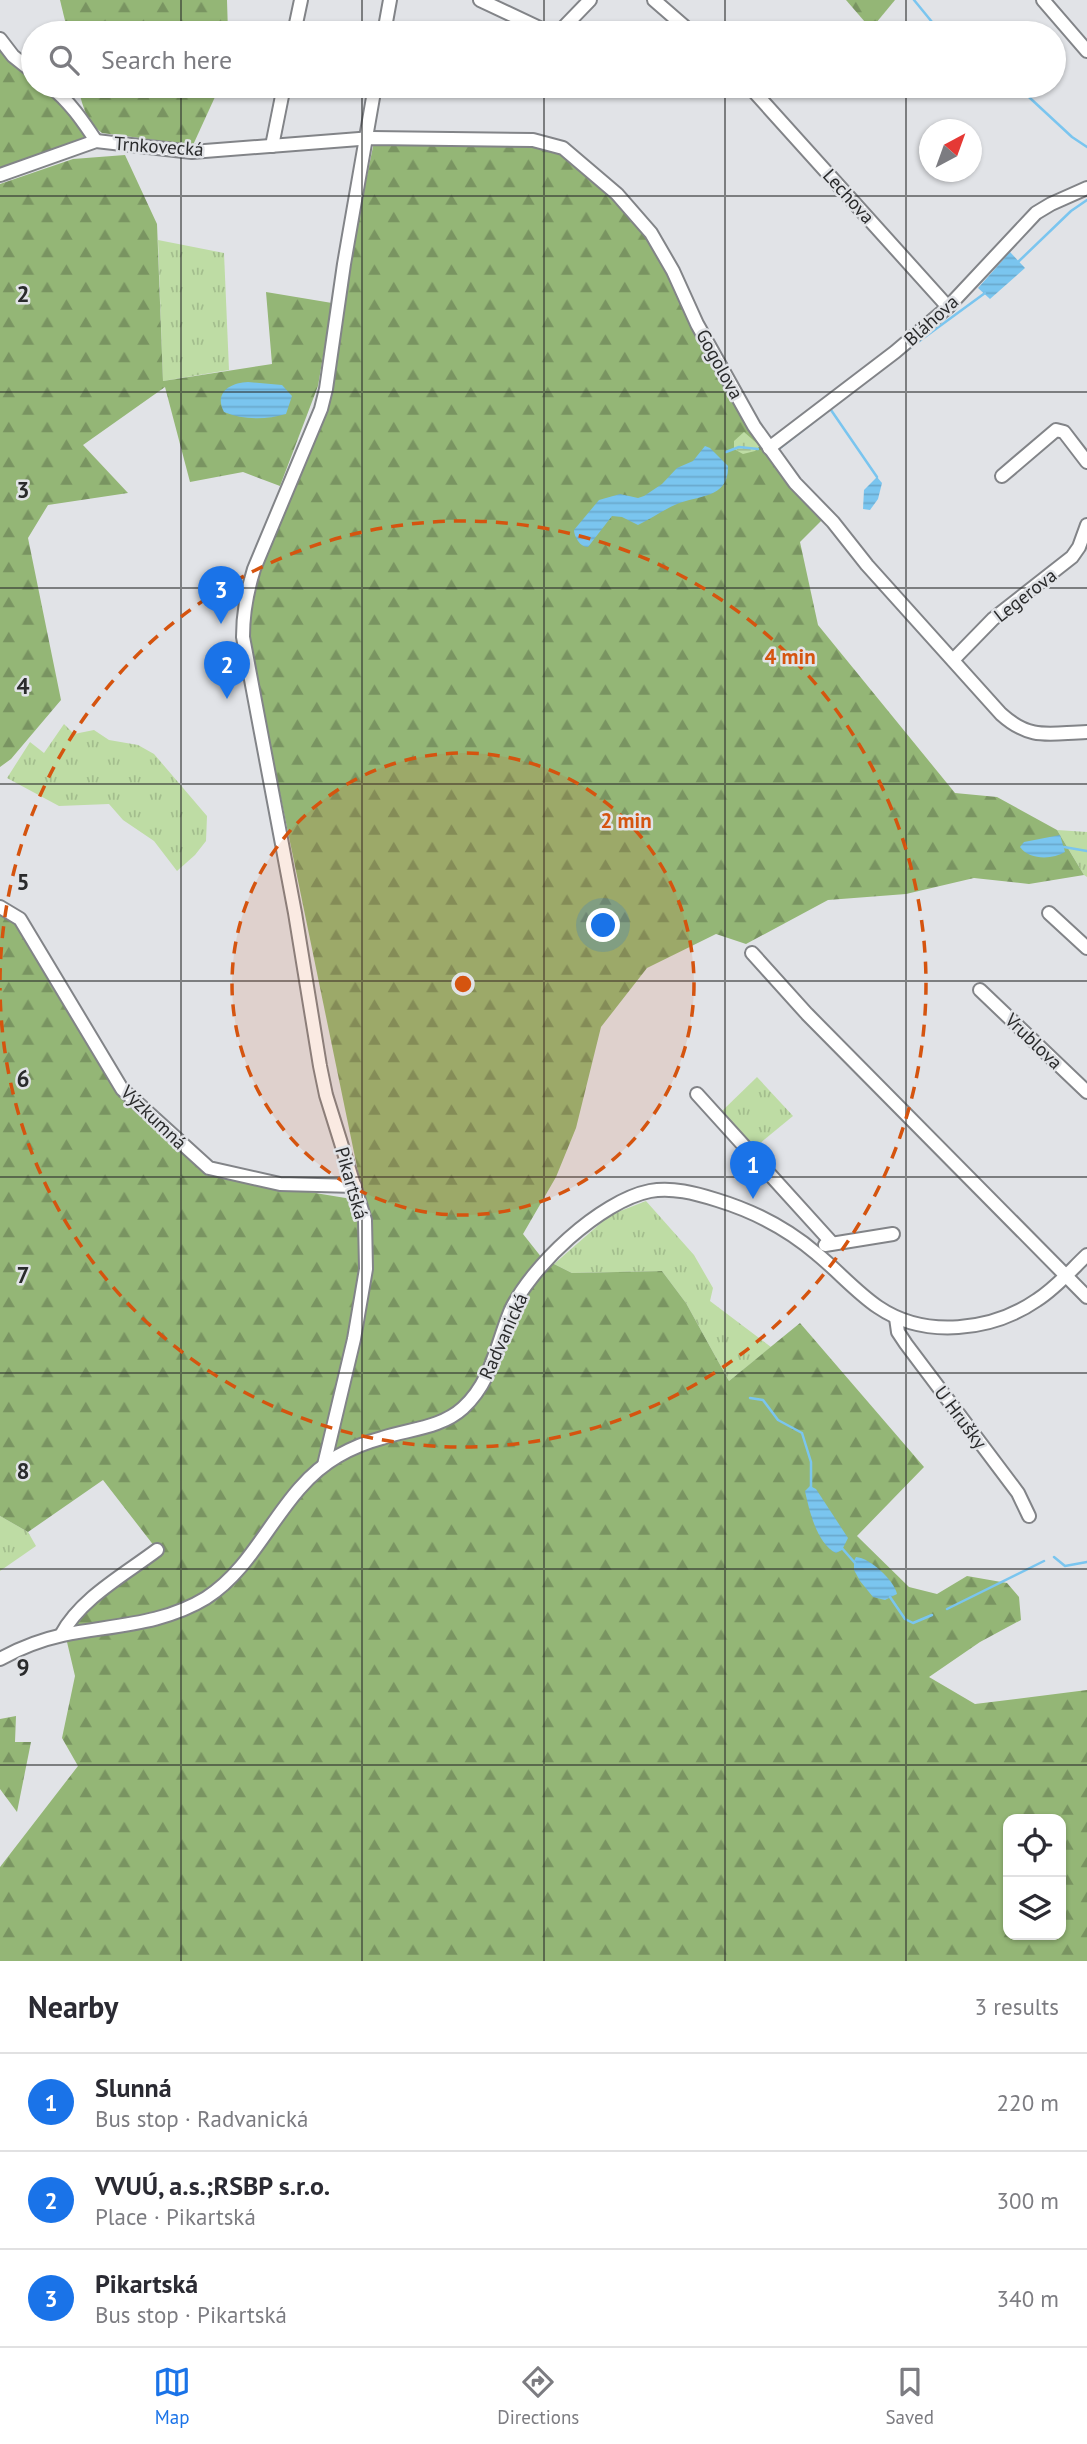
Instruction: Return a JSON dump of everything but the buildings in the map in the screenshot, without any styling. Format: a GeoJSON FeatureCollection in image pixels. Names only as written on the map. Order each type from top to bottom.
{"type":"FeatureCollection","features":[{"type":"Feature","properties":{"kind":"street"},"geometry":{"type":"LineString","coordinates":[[297,21],[301,0]]}},
{"type":"Feature","properties":{"kind":"street"},"geometry":{"type":"LineString","coordinates":[[386,21],[390,0]]}},
{"type":"Feature","properties":{"kind":"street"},"geometry":{"type":"LineString","coordinates":[[480,0],[525,21]]}},
{"type":"Feature","properties":{"kind":"street"},"geometry":{"type":"LineString","coordinates":[[570,21],[590,0]]}},
{"type":"Feature","properties":{"kind":"street"},"geometry":{"type":"LineString","coordinates":[[654,0],[678,21]]}},
{"type":"Feature","properties":{"kind":"street"},"geometry":{"type":"LineString","coordinates":[[1043,0],[1061,21]]}},
{"type":"Feature","properties":{"kind":"street"},"geometry":{"type":"LineString","coordinates":[[1066,27],[1087,51]]}},
{"type":"Feature","properties":{"kind":"street"},"geometry":{"type":"LineString","coordinates":[[0,39],[21,62]]}},
{"type":"Feature","properties":{"kind":"street"},"geometry":{"type":"LineString","coordinates":[[64,98],[96,141]]}},
{"type":"Feature","properties":{"kind":"street"},"geometry":{"type":"LineString","coordinates":[[272,146],[282,98]]}},
{"type":"Feature","properties":{"kind":"street","name":"Pikartská"},"geometry":{"type":"LineString","coordinates":[[324,1465],[354,1339],[366,1269],[365,1220],[326,1095],[243,637],[247,590],[254,569],[321,409],[326,389],[344,264],[373,98]]}},
{"type":"Feature","properties":{"kind":"street","name":"Lechova"},"geometry":{"type":"LineString","coordinates":[[759,98],[948,307]]}},
{"type":"Feature","properties":{"kind":"street","name":"Trnkovecká"},"geometry":{"type":"LineString","coordinates":[[0,175],[96,141],[192,152],[366,138]]}},
{"type":"Feature","properties":{"kind":"street","name":"Gogolova"},"geometry":{"type":"LineString","coordinates":[[366,138],[533,141],[556,145],[575,156],[625,202],[651,233],[737,397],[769,448],[795,483],[833,522],[867,565],[1001,714],[1015,726],[1027,732],[1087,732]]}},
{"type":"Feature","properties":{"kind":"street","name":"Bláhova"},"geometry":{"type":"LineString","coordinates":[[769,448],[895,352],[948,307],[1029,219],[1051,204],[1087,188]]}},
{"type":"Feature","properties":{"kind":"street"},"geometry":{"type":"LineString","coordinates":[[1002,476],[1056,430],[1064,432],[1087,462]]}},
{"type":"Feature","properties":{"kind":"street","name":"Legerova"},"geometry":{"type":"LineString","coordinates":[[953,660],[993,619],[1072,557],[1087,525]]}},
{"type":"Feature","properties":{"kind":"street","name":"Výzkumná"},"geometry":{"type":"LineString","coordinates":[[0,907],[20,919],[122,1089],[209,1168],[280,1184],[355,1186]]}},
{"type":"Feature","properties":{"kind":"street"},"geometry":{"type":"LineString","coordinates":[[1049,913],[1087,948]]}},
{"type":"Feature","properties":{"kind":"street"},"geometry":{"type":"LineString","coordinates":[[752,953],[816,1024],[1087,1297]]}},
{"type":"Feature","properties":{"kind":"street","name":"Vrublova"},"geometry":{"type":"LineString","coordinates":[[980,990],[1087,1092]]}},
{"type":"Feature","properties":{"kind":"street"},"geometry":{"type":"LineString","coordinates":[[697,1094],[832,1243]]}},
{"type":"Feature","properties":{"kind":"street","name":"Radvanická"},"geometry":{"type":"LineString","coordinates":[[0,1659],[30,1644],[61,1636],[161,1619],[220,1588],[239,1569],[298,1488],[324,1465],[359,1446],[438,1423],[462,1410],[491,1370],[511,1312],[527,1283],[549,1258],[574,1236],[608,1210],[632,1197],[662,1190],[704,1196],[758,1216],[811,1249],[866,1298],[895,1318],[941,1327],[972,1326],[1019,1312],[1037,1301],[1087,1255]]}},
{"type":"Feature","properties":{"kind":"street"},"geometry":{"type":"LineString","coordinates":[[811,1249],[832,1243],[893,1234]]}},
{"type":"Feature","properties":{"kind":"street","name":"U Hrušky"},"geometry":{"type":"LineString","coordinates":[[895,1318],[898,1332],[906,1344],[1018,1493],[1029,1516]]}},
{"type":"Feature","properties":{"kind":"street"},"geometry":{"type":"LineString","coordinates":[[61,1636],[71,1618],[83,1606],[157,1550]]}},
{"type":"Feature","properties":{"kind":"green space"},"geometry":{"type":"Polygon","coordinates":[[[60,0],[227,0],[228,21],[65,21],[60,0]]]}},
{"type":"Feature","properties":{"kind":"green space"},"geometry":{"type":"Polygon","coordinates":[[[846,0],[895,0],[878,21],[864,21],[846,0]]]}},
{"type":"Feature","properties":{"kind":"green space"},"geometry":{"type":"Polygon","coordinates":[[[0,45],[21,65],[21,98],[57,98],[85,137],[0,168],[0,45]]]}},
{"type":"Feature","properties":{"kind":"green space"},"geometry":{"type":"Polygon","coordinates":[[[81,98],[215,98],[193,145],[102,133],[88,118],[81,98]]]}},
{"type":"Feature","properties":{"kind":"green space"},"geometry":{"type":"Polygon","coordinates":[[[374,142],[533,144],[553,147],[573,159],[642,225],[755,439],[790,484],[824,518],[800,542],[818,625],[955,793],[997,797],[1057,830],[1084,875],[1029,884],[974,878],[906,894],[828,900],[746,944],[716,934],[647,968],[601,1027],[576,1128],[556,1177],[523,1234],[542,1258],[572,1273],[662,1271],[686,1303],[729,1381],[800,1323],[924,1467],[857,1536],[909,1587],[937,1594],[967,1576],[1007,1583],[1019,1597],[1021,1620],[980,1642],[929,1677],[975,1704],[1087,1690],[1087,1961],[0,1961],[0,1867],[78,1766],[62,1738],[75,1676],[63,1625],[158,1551],[103,1480],[28,1532],[0,1516],[0,912],[16,921],[117,1090],[206,1175],[364,1201],[249,643],[249,607],[253,582],[327,406],[345,281],[374,142]]]}},
{"type":"Feature","properties":{"kind":"green space"},"geometry":{"type":"Polygon","coordinates":[[[125,155],[157,224],[163,381],[272,364],[266,292],[332,303],[318,386],[280,486],[243,472],[190,482],[165,387],[83,445],[128,493],[48,505],[28,538],[61,700],[11,759],[0,767],[0,184],[73,159],[125,155]]]}},
{"type":"Feature","properties":{"kind":"green space"},"geometry":{"type":"Polygon","coordinates":[[[158,240],[224,253],[229,370],[163,381],[158,240]]]}},
{"type":"Feature","properties":{"kind":"green space"},"geometry":{"type":"Polygon","coordinates":[[[744,432],[760,446],[755,451],[743,454],[734,449],[734,441],[744,432]]]}},
{"type":"Feature","properties":{"kind":"green space"},"geometry":{"type":"Polygon","coordinates":[[[221,577],[231,582],[236,592],[231,602],[221,607],[211,602],[206,592],[211,582],[221,577]]]}},
{"type":"Feature","properties":{"kind":"green space"},"geometry":{"type":"Polygon","coordinates":[[[64,724],[74,734],[94,730],[109,740],[138,745],[154,754],[207,816],[206,841],[177,871],[154,841],[123,820],[109,804],[59,806],[7,778],[30,742],[44,753],[64,724]]]}},
{"type":"Feature","properties":{"kind":"green space"},"geometry":{"type":"Polygon","coordinates":[[[1057,830],[1087,832],[1087,877],[1084,875],[1057,830]]]}},
{"type":"Feature","properties":{"kind":"green space"},"geometry":{"type":"Polygon","coordinates":[[[757,1077],[793,1116],[753,1149],[721,1112],[757,1077]]]}},
{"type":"Feature","properties":{"kind":"green space"},"geometry":{"type":"Polygon","coordinates":[[[646,1201],[694,1255],[713,1288],[710,1301],[771,1347],[729,1381],[686,1303],[662,1271],[572,1273],[554,1264],[610,1215],[646,1201]]]}},
{"type":"Feature","properties":{"kind":"green space"},"geometry":{"type":"Polygon","coordinates":[[[0,1516],[28,1532],[36,1546],[0,1571],[0,1516]]]}},
{"type":"Feature","properties":{"kind":"green space"},"geometry":{"type":"Polygon","coordinates":[[[16,1716],[15,1742],[31,1742],[17,1812],[0,1789],[0,1719],[16,1716]]]}},
{"type":"Feature","properties":{"kind":"water"},"geometry":{"type":"Polygon","coordinates":[[[1010,252],[1025,268],[990,299],[978,288],[1010,252]]]}},
{"type":"Feature","properties":{"kind":"water"},"geometry":{"type":"Polygon","coordinates":[[[248,382],[282,385],[292,396],[286,414],[255,418],[224,412],[221,399],[225,390],[235,384],[248,382]]]}},
{"type":"Feature","properties":{"kind":"water"},"geometry":{"type":"Polygon","coordinates":[[[705,446],[728,466],[727,477],[718,490],[677,504],[638,525],[622,517],[612,516],[588,547],[578,541],[574,530],[599,500],[620,494],[638,498],[644,496],[662,484],[677,468],[693,461],[705,446]]]}},
{"type":"Feature","properties":{"kind":"water"},"geometry":{"type":"Polygon","coordinates":[[[877,477],[882,483],[878,499],[870,510],[863,509],[864,490],[877,477]]]}},
{"type":"Feature","properties":{"kind":"water"},"geometry":{"type":"Polygon","coordinates":[[[1060,835],[1065,852],[1054,856],[1035,856],[1020,847],[1024,842],[1060,835]]]}},
{"type":"Feature","properties":{"kind":"water"},"geometry":{"type":"Polygon","coordinates":[[[810,1486],[816,1489],[848,1538],[842,1550],[836,1553],[829,1549],[815,1526],[805,1491],[810,1486]]]}},
{"type":"Feature","properties":{"kind":"water"},"geometry":{"type":"Polygon","coordinates":[[[856,1557],[868,1561],[881,1571],[897,1594],[885,1600],[873,1597],[854,1570],[856,1557]]]}},
{"type":"Feature","properties":{"kind":"waterway"},"geometry":{"type":"LineString","coordinates":[[914,0],[931,21]]}},
{"type":"Feature","properties":{"kind":"waterway"},"geometry":{"type":"LineString","coordinates":[[1030,98],[1072,137],[1087,147]]}},
{"type":"Feature","properties":{"kind":"waterway"},"geometry":{"type":"LineString","coordinates":[[1018,262],[1071,211],[1087,200]]}},
{"type":"Feature","properties":{"kind":"waterway"},"geometry":{"type":"LineString","coordinates":[[903,353],[985,293]]}},
{"type":"Feature","properties":{"kind":"waterway"},"geometry":{"type":"LineString","coordinates":[[776,451],[834,406]]}},
{"type":"Feature","properties":{"kind":"waterway"},"geometry":{"type":"LineString","coordinates":[[831,410],[877,477]]}},
{"type":"Feature","properties":{"kind":"waterway"},"geometry":{"type":"LineString","coordinates":[[726,452],[739,447],[758,449]]}},
{"type":"Feature","properties":{"kind":"waterway"},"geometry":{"type":"LineString","coordinates":[[1064,847],[1087,851]]}},
{"type":"Feature","properties":{"kind":"waterway"},"geometry":{"type":"LineString","coordinates":[[750,1398],[763,1400],[778,1420],[802,1433],[811,1462],[811,1489]]}},
{"type":"Feature","properties":{"kind":"waterway"},"geometry":{"type":"LineString","coordinates":[[841,1547],[855,1563]]}},
{"type":"Feature","properties":{"kind":"waterway"},"geometry":{"type":"LineString","coordinates":[[1054,1557],[1065,1566],[1087,1562]]}},
{"type":"Feature","properties":{"kind":"waterway"},"geometry":{"type":"LineString","coordinates":[[947,1609],[1044,1561]]}},
{"type":"Feature","properties":{"kind":"waterway"},"geometry":{"type":"LineString","coordinates":[[890,1597],[905,1619],[913,1623],[932,1615]]}},
{"type":"Feature","properties":{"kind":"place","name":"Pikartská"},"geometry":{"type":"Point","coordinates":[221,624]}},
{"type":"Feature","properties":{"kind":"place","name":"VVUÚ, a.s.;RSBP s.r.o."},"geometry":{"type":"Point","coordinates":[227,699]}},
{"type":"Feature","properties":{"kind":"place","name":"Slunná"},"geometry":{"type":"Point","coordinates":[753,1199]}}]}
